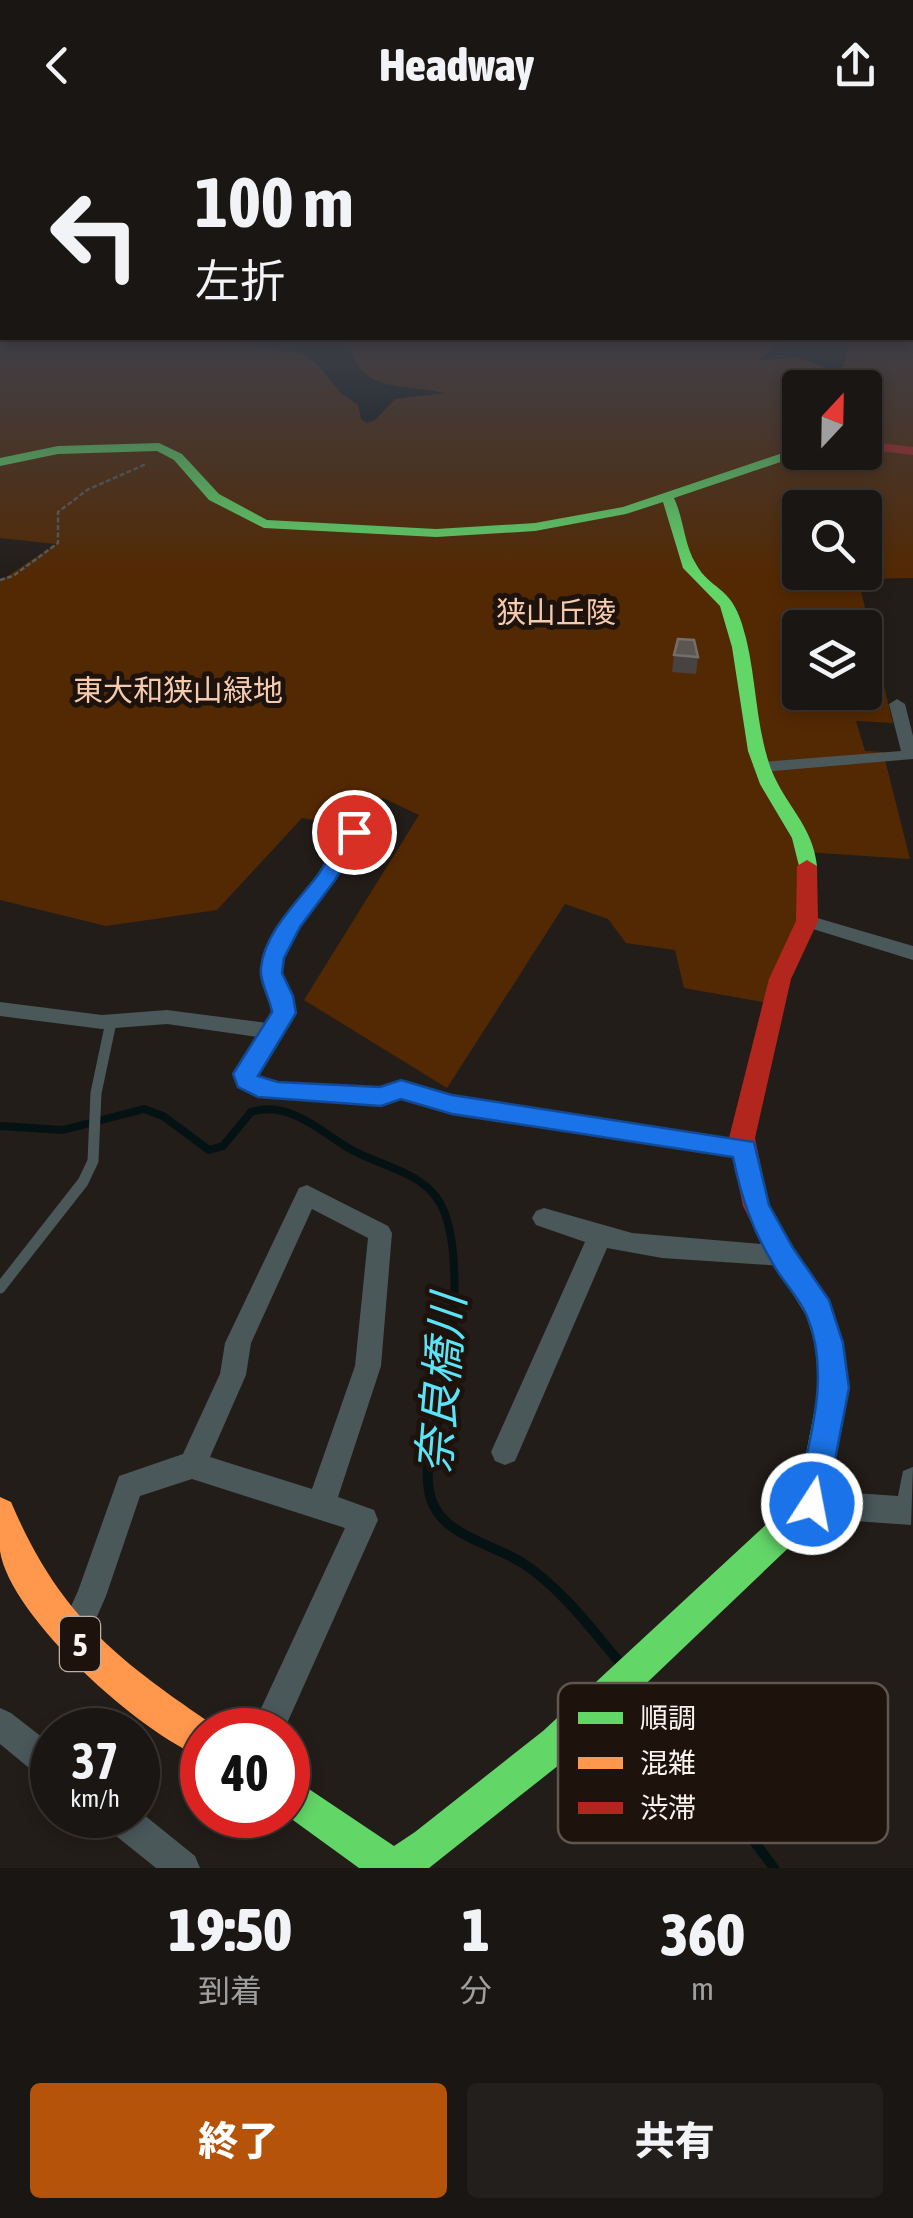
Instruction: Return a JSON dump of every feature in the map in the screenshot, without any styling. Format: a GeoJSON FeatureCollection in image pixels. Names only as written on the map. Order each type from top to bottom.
{"type":"FeatureCollection","features":[{"type":"Feature","properties":{"kind":"street"},"geometry":{"type":"LineString","coordinates":[[882,446],[913,451]]}},
{"type":"Feature","properties":{"kind":"street"},"geometry":{"type":"LineString","coordinates":[[0,462],[58,450],[166,448],[174,452],[199,485],[251,520],[306,528],[436,532],[503,530],[609,514],[782,456]]}},
{"type":"Feature","properties":{"kind":"street"},"geometry":{"type":"LineString","coordinates":[[620,1683],[812,1504],[834,1388],[819,1310],[756,1206],[742,1138],[780,980],[807,921],[808,846],[796,820],[771,791],[761,767],[734,623],[722,594],[688,565],[680,522],[668,496]]}},
{"type":"Feature","properties":{"kind":"street"},"geometry":{"type":"LineString","coordinates":[[761,767],[910,755],[896,704]]}},
{"type":"Feature","properties":{"kind":"street"},"geometry":{"type":"LineString","coordinates":[[354,832],[328,876],[290,924],[273,958],[271,973],[282,996],[284,1013],[245,1074],[247,1080],[258,1088],[381,1097],[401,1090],[452,1105],[744,1149]]}},
{"type":"Feature","properties":{"kind":"street"},"geometry":{"type":"LineString","coordinates":[[807,921],[913,952]]}},
{"type":"Feature","properties":{"kind":"street"},"geometry":{"type":"LineString","coordinates":[[0,1009],[111,1022],[166,1017],[272,1031]]}},
{"type":"Feature","properties":{"kind":"street"},"geometry":{"type":"LineString","coordinates":[[192,1465],[233,1375],[238,1343],[308,1195],[380,1233],[368,1366],[320,1506]]}},
{"type":"Feature","properties":{"kind":"street"},"geometry":{"type":"LineString","coordinates":[[544,1218],[633,1246],[783,1256]]}},
{"type":"Feature","properties":{"kind":"street"},"geometry":{"type":"LineString","coordinates":[[505,1452],[599,1238]]}},
{"type":"Feature","properties":{"kind":"street"},"geometry":{"type":"LineString","coordinates":[[72,1636],[91,1596],[129,1486],[192,1465],[364,1520],[277,1708]]}},
{"type":"Feature","properties":{"kind":"street"},"geometry":{"type":"LineString","coordinates":[[812,1504],[912,1512],[913,1481]]}},
{"type":"Feature","properties":{"kind":"street","name":"5"},"geometry":{"type":"LineString","coordinates":[[0,1512],[25,1569],[72,1636],[124,1688],[180,1724]]}},
{"type":"Feature","properties":{"kind":"street"},"geometry":{"type":"LineString","coordinates":[[0,1724],[30,1748]]}},
{"type":"Feature","properties":{"kind":"street"},"geometry":{"type":"LineString","coordinates":[[310,1810],[393,1868],[429,1846],[558,1742]]}},
{"type":"Feature","properties":{"kind":"street"},"geometry":{"type":"LineString","coordinates":[[146,1838],[183,1868]]}},
{"type":"Feature","properties":{"kind":"lane"},"geometry":{"type":"LineString","coordinates":[[0,1288],[84,1182],[93,1162],[96,1093],[111,1022]]}},
{"type":"Feature","properties":{"kind":"path"},"geometry":{"type":"LineString","coordinates":[[0,580],[13,576],[58,543],[58,512],[72,500],[148,464]]}},
{"type":"Feature","properties":{"kind":"green space","name":"狭山丘陵"},"geometry":{"type":"Polygon","coordinates":[[[0,416],[361,416],[375,420],[379,416],[782,416],[782,470],[882,470],[882,416],[913,416],[913,578],[882,579],[882,490],[782,490],[782,590],[861,590],[866,610],[782,610],[782,710],[882,710],[882,678],[893,723],[856,721],[865,751],[883,752],[910,859],[805,852],[807,907],[768,1003],[684,988],[675,950],[626,943],[608,919],[565,904],[447,1088],[304,1000],[419,815],[383,798],[355,828],[302,818],[217,910],[106,926],[0,900],[0,581],[56,544],[0,538],[0,416]]]}},
{"type":"Feature","properties":{"kind":"shaded area"},"geometry":{"type":"Polygon","coordinates":[[[360,416],[379,416],[367,423],[360,416]]]}},
{"type":"Feature","properties":{"kind":"building"},"geometry":{"type":"Polygon","coordinates":[[[678,639],[694,640],[698,657],[674,655],[678,639]]]}},
{"type":"Feature","properties":{"kind":"waterway","name":"奈良橋川"},"geometry":{"type":"LineString","coordinates":[[0,1126],[63,1130],[144,1109],[163,1116],[209,1150],[223,1146],[251,1112],[276,1110],[299,1117],[353,1150],[411,1176],[431,1191],[449,1228],[454,1281],[448,1379]]}},
{"type":"Feature","properties":{"kind":"waterway","name":"奈良橋川"},"geometry":{"type":"LineString","coordinates":[[448,1377],[428,1469],[431,1499],[437,1512],[458,1531],[538,1574],[621,1664]]}},
{"type":"Feature","properties":{"kind":"waterway","name":"奈良橋川"},"geometry":{"type":"LineString","coordinates":[[755,1843],[774,1868]]}},
{"type":"Feature","properties":{"kind":"traffic: fast"},"geometry":{"type":"LineString","coordinates":[[0,462],[58,450],[159,447],[178,457],[214,497],[264,524],[436,533],[535,527],[626,510],[782,457]]}},
{"type":"Feature","properties":{"kind":"traffic: fast"},"geometry":{"type":"LineString","coordinates":[[667,496],[690,568],[728,606],[740,647],[752,730],[763,771],[797,826],[807,866]]}},
{"type":"Feature","properties":{"kind":"traffic: fast"},"geometry":{"type":"LineString","coordinates":[[621,1683],[812,1504],[834,1388],[829,1343],[819,1310],[780,1251]]}},
{"type":"Feature","properties":{"kind":"traffic: fast"},"geometry":{"type":"LineString","coordinates":[[394,1868],[429,1846],[558,1742]]}},
{"type":"Feature","properties":{"kind":"traffic: fast"},"geometry":{"type":"LineString","coordinates":[[310,1810],[392,1868]]}},
{"type":"Feature","properties":{"kind":"traffic: slow"},"geometry":{"type":"LineString","coordinates":[[0,1513],[17,1554],[57,1619],[106,1669],[180,1724]]}},
{"type":"Feature","properties":{"kind":"traffic: jam"},"geometry":{"type":"LineString","coordinates":[[882,447],[913,451]]}},
{"type":"Feature","properties":{"kind":"traffic: jam"},"geometry":{"type":"LineString","coordinates":[[780,1251],[756,1206],[742,1138],[780,979],[807,921],[807,866]]}},
{"type":"Feature","properties":{"kind":"route"},"geometry":{"type":"LineString","coordinates":[[354,832],[328,876],[290,924],[273,958],[271,973],[282,996],[284,1013],[245,1074],[247,1080],[258,1088],[278,1091],[381,1097],[401,1090],[452,1105],[744,1149],[756,1206],[819,1310],[828,1343],[834,1388],[812,1504]]}},
{"type":"Feature","properties":{"kind":"park label","name":"東大和狭山緑地"},"geometry":{"type":"Point","coordinates":[178,690]}}]}
